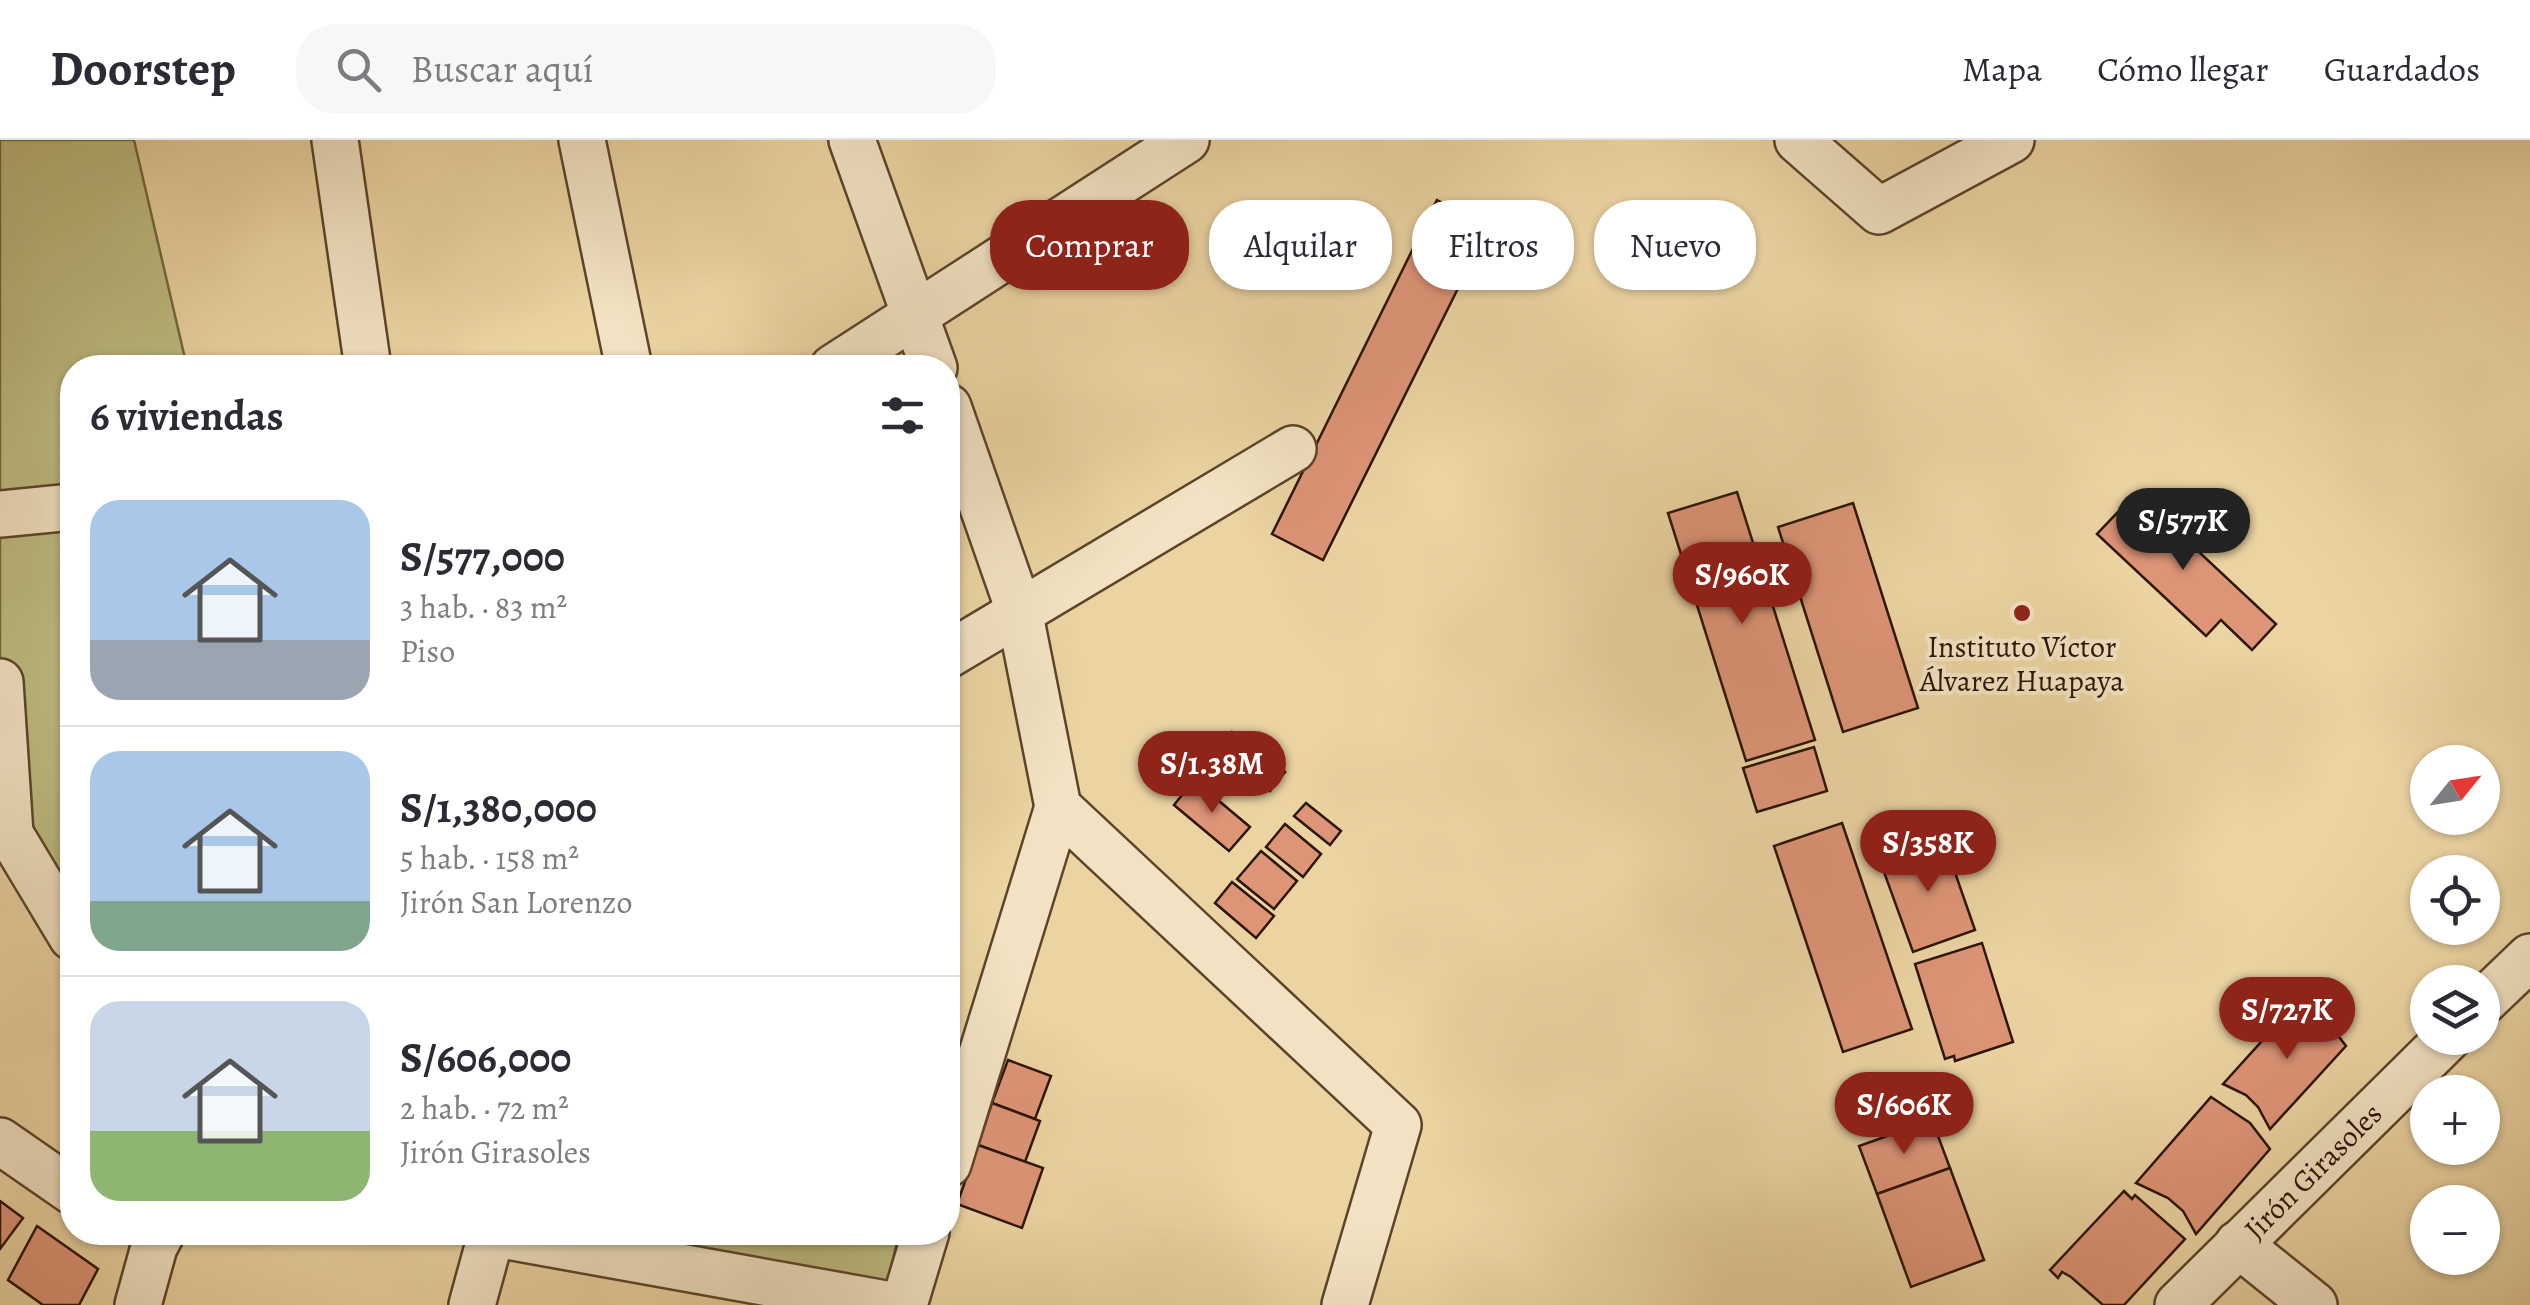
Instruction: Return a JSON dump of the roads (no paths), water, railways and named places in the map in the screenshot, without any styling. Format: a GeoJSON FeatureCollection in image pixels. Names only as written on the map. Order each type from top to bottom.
{"type":"FeatureCollection","features":[{"type":"Feature","properties":{"kind":"street"},"geometry":{"type":"LineString","coordinates":[[335,140],[366,355]]}},
{"type":"Feature","properties":{"kind":"street"},"geometry":{"type":"LineString","coordinates":[[582,140],[626,355]]}},
{"type":"Feature","properties":{"kind":"street"},"geometry":{"type":"LineString","coordinates":[[852,140],[930,355]]}},
{"type":"Feature","properties":{"kind":"street"},"geometry":{"type":"LineString","coordinates":[[854,355],[1186,140]]}},
{"type":"Feature","properties":{"kind":"street"},"geometry":{"type":"LineString","coordinates":[[1798,140],[1878,211],[2011,140]]}},
{"type":"Feature","properties":{"kind":"street"},"geometry":{"type":"LineString","coordinates":[[960,441],[1019,610],[1058,806],[960,1125]]}},
{"type":"Feature","properties":{"kind":"street"},"geometry":{"type":"LineString","coordinates":[[960,647],[1294,449]]}},
{"type":"Feature","properties":{"kind":"street"},"geometry":{"type":"LineString","coordinates":[[0,514],[60,508]]}},
{"type":"Feature","properties":{"kind":"street"},"geometry":{"type":"LineString","coordinates":[[0,682],[5,826],[60,917]]}},
{"type":"Feature","properties":{"kind":"street"},"geometry":{"type":"LineString","coordinates":[[1058,806],[1398,1125],[1345,1305]]}},
{"type":"Feature","properties":{"kind":"street"},"geometry":{"type":"LineString","coordinates":[[2500,986],[2530,957]]}},
{"type":"Feature","properties":{"kind":"street","name":"Jirón Girasoles"},"geometry":{"type":"LineString","coordinates":[[2178,1305],[2431,1055]]}},
{"type":"Feature","properties":{"kind":"street"},"geometry":{"type":"LineString","coordinates":[[0,1141],[60,1183]]}},
{"type":"Feature","properties":{"kind":"street"},"geometry":{"type":"LineString","coordinates":[[2238,1244],[2314,1305]]}},
{"type":"Feature","properties":{"kind":"street"},"geometry":{"type":"LineString","coordinates":[[138,1305],[149,1245]]}},
{"type":"Feature","properties":{"kind":"street"},"geometry":{"type":"LineString","coordinates":[[472,1305],[486,1245]]}},
{"type":"Feature","properties":{"kind":"street"},"geometry":{"type":"LineString","coordinates":[[556,1245],[891,1305]]}},
{"type":"Feature","properties":{"kind":"street"},"geometry":{"type":"LineString","coordinates":[[904,1305],[922,1245]]}},
{"type":"Feature","properties":{"kind":"place","name":"Instituto Víctor Álvarez Huapaya"},"geometry":{"type":"Point","coordinates":[2022,613]}}]}
